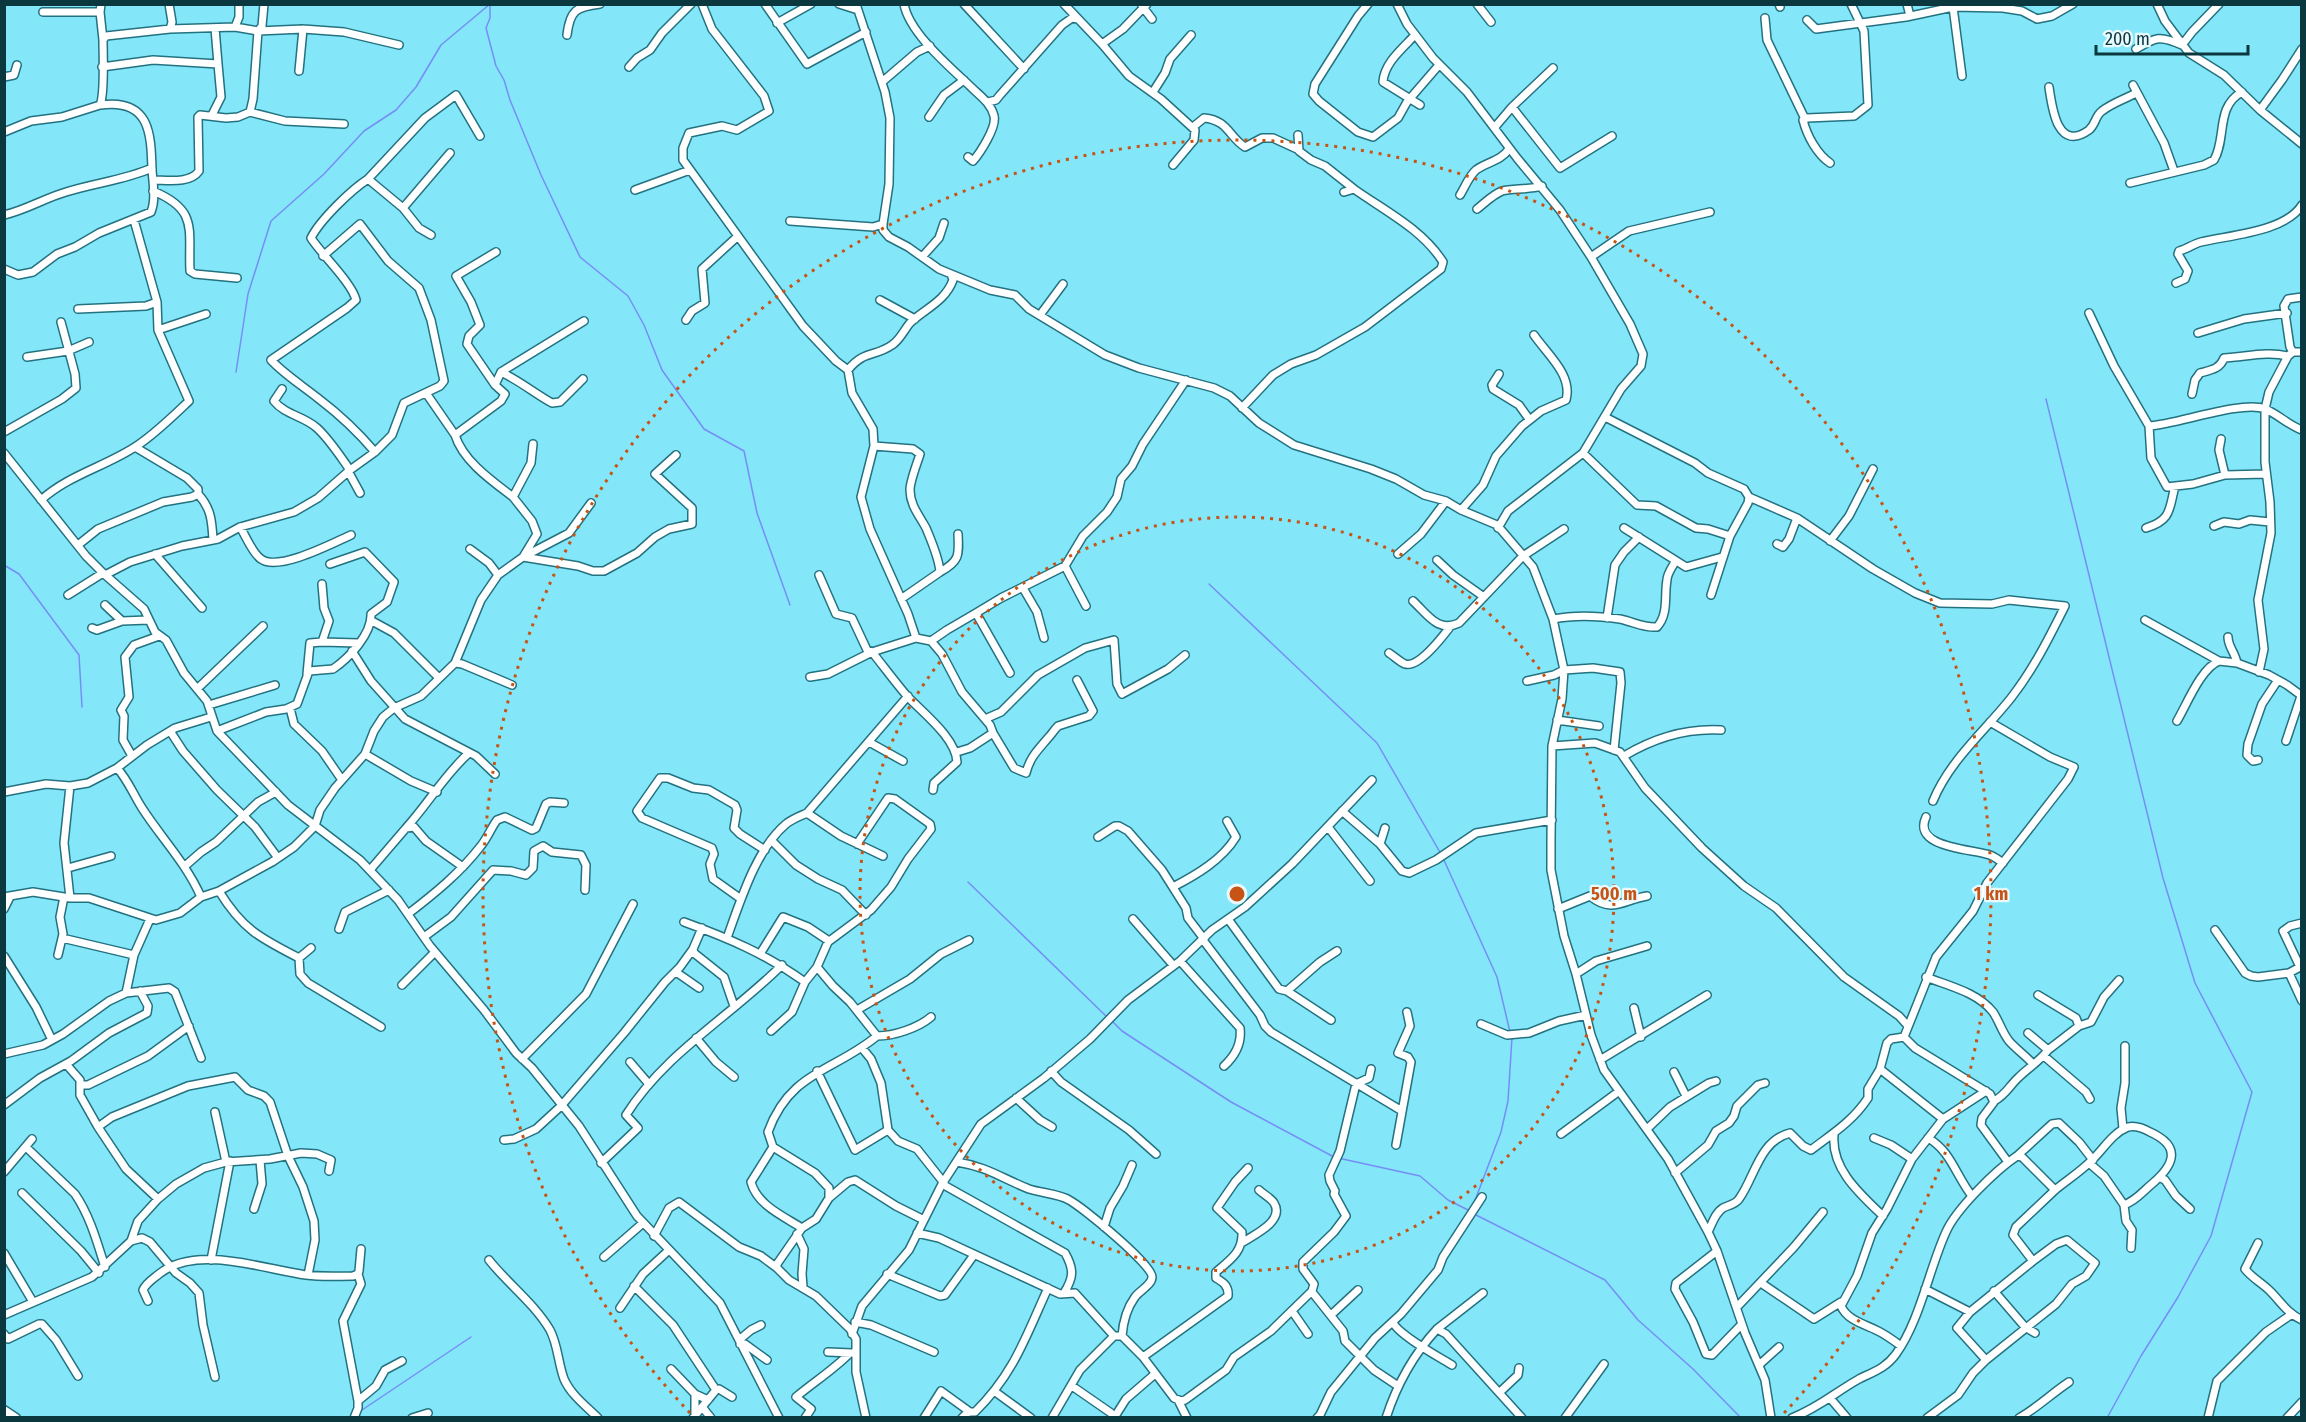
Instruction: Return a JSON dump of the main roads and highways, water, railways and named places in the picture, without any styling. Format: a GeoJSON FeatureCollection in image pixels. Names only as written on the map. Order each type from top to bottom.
{"type":"FeatureCollection","features":[{"type":"Feature","properties":{"kind":"main road"},"geometry":{"type":"LineString","coordinates":[[4,1410],[16,1418]]}},
{"type":"Feature","properties":{"kind":"waterway"},"geometry":{"type":"LineString","coordinates":[[490,4],[490,18],[486,28],[496,66],[504,80],[541,175],[580,257],[628,296],[644,325],[662,370],[704,429],[744,451],[757,513],[790,605]]}},
{"type":"Feature","properties":{"kind":"waterway"},"geometry":{"type":"LineString","coordinates":[[236,372],[248,294],[271,221],[324,174],[364,131],[396,110],[416,87],[441,45],[490,4]]}},
{"type":"Feature","properties":{"kind":"waterway"},"geometry":{"type":"LineString","coordinates":[[2046,399],[2163,878],[2195,983],[2252,1092],[2211,1236],[2107,1418]]}},
{"type":"Feature","properties":{"kind":"waterway"},"geometry":{"type":"LineString","coordinates":[[4,565],[19,574],[79,655],[82,707]]}},
{"type":"Feature","properties":{"kind":"waterway"},"geometry":{"type":"LineString","coordinates":[[1209,584],[1377,743],[1441,854]]}},
{"type":"Feature","properties":{"kind":"waterway"},"geometry":{"type":"LineString","coordinates":[[1443,858],[1497,977],[1510,1032]]}},
{"type":"Feature","properties":{"kind":"waterway"},"geometry":{"type":"LineString","coordinates":[[968,882],[1107,1017]]}},
{"type":"Feature","properties":{"kind":"waterway"},"geometry":{"type":"LineString","coordinates":[[1111,1020],[1122,1031],[1231,1102],[1334,1157]]}},
{"type":"Feature","properties":{"kind":"waterway"},"geometry":{"type":"LineString","coordinates":[[1474,1203],[1501,1132],[1508,1101],[1512,1037]]}},
{"type":"Feature","properties":{"kind":"waterway"},"geometry":{"type":"LineString","coordinates":[[1338,1158],[1420,1176],[1448,1200],[1470,1211]]}},
{"type":"Feature","properties":{"kind":"waterway"},"geometry":{"type":"LineString","coordinates":[[1474,1214],[1605,1280],[1638,1320],[1693,1369],[1741,1418]]}},
{"type":"Feature","properties":{"kind":"waterway"},"geometry":{"type":"LineString","coordinates":[[359,1412],[471,1337]]}}]}
